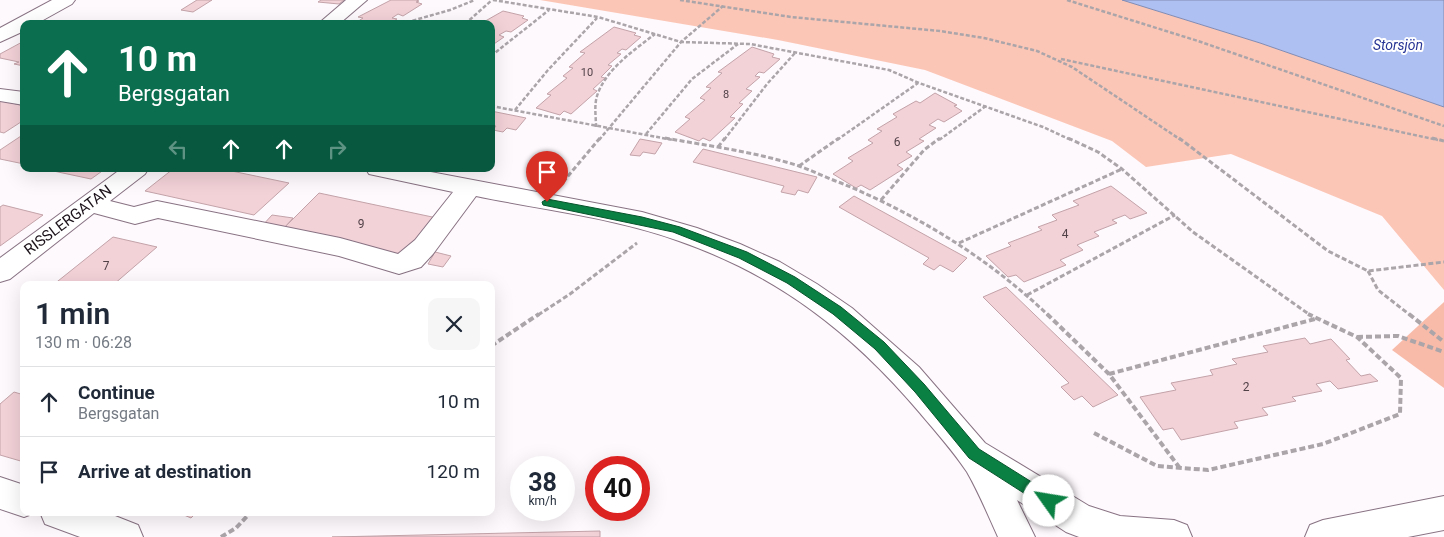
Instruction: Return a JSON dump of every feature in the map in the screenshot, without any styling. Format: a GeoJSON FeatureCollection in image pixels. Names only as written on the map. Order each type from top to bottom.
{"type":"FeatureCollection","features":[{"type":"Feature","properties":{"kind":"street"},"geometry":{"type":"LineString","coordinates":[[29,20],[66,0]]}},
{"type":"Feature","properties":{"kind":"street"},"geometry":{"type":"LineString","coordinates":[[332,20],[358,0]]}},
{"type":"Feature","properties":{"kind":"street"},"geometry":{"type":"LineString","coordinates":[[0,36],[20,25]]}},
{"type":"Feature","properties":{"kind":"street"},"geometry":{"type":"LineString","coordinates":[[0,95],[20,98]]}},
{"type":"Feature","properties":{"kind":"street","name":"RISSLERGATAN"},"geometry":{"type":"LineString","coordinates":[[0,272],[132,172]]}},
{"type":"Feature","properties":{"kind":"street"},"geometry":{"type":"LineString","coordinates":[[393,172],[658,225],[743,255],[791,280],[837,311],[879,346],[920,388],[974,454],[1017,537]]}},
{"type":"Feature","properties":{"kind":"street"},"geometry":{"type":"LineString","coordinates":[[90,204],[136,216],[157,209],[340,247],[399,264],[411,260],[424,247],[470,187]]}},
{"type":"Feature","properties":{"kind":"street"},"geometry":{"type":"LineString","coordinates":[[974,454],[1079,520],[1120,533],[1174,537]]}},
{"type":"Feature","properties":{"kind":"street"},"geometry":{"type":"LineString","coordinates":[[0,493],[20,500]]}},
{"type":"Feature","properties":{"kind":"street"},"geometry":{"type":"LineString","coordinates":[[1323,537],[1444,512]]}},
{"type":"Feature","properties":{"kind":"street"},"geometry":{"type":"LineString","coordinates":[[69,516],[125,537]]}},
{"type":"Feature","properties":{"kind":"path"},"geometry":{"type":"LineString","coordinates":[[415,20],[450,10],[475,0]]}},
{"type":"Feature","properties":{"kind":"path"},"geometry":{"type":"LineString","coordinates":[[470,20],[492,0],[598,17],[681,42],[738,43],[889,70],[919,83],[1042,127],[1098,152],[1122,169],[1193,232],[1315,319],[1357,337],[1401,378],[1400,414],[1323,444],[1208,470],[1157,466],[1094,433]]}},
{"type":"Feature","properties":{"kind":"path"},"geometry":{"type":"LineString","coordinates":[[680,0],[791,17],[984,38],[1014,44],[1056,58],[1444,141]]}},
{"type":"Feature","properties":{"kind":"path"},"geometry":{"type":"LineString","coordinates":[[1067,0],[1198,41],[1444,126]]}},
{"type":"Feature","properties":{"kind":"path"},"geometry":{"type":"LineString","coordinates":[[547,202],[681,42],[723,6]]}},
{"type":"Feature","properties":{"kind":"path"},"geometry":{"type":"LineString","coordinates":[[495,53],[525,27],[550,10]]}},
{"type":"Feature","properties":{"kind":"path"},"geometry":{"type":"LineString","coordinates":[[514,110],[548,70],[598,17]]}},
{"type":"Feature","properties":{"kind":"path"},"geometry":{"type":"LineString","coordinates":[[596,127],[597,96],[613,72],[640,45],[655,34]]}},
{"type":"Feature","properties":{"kind":"path"},"geometry":{"type":"LineString","coordinates":[[646,134],[692,79],[738,43]]}},
{"type":"Feature","properties":{"kind":"path"},"geometry":{"type":"LineString","coordinates":[[718,147],[795,53]]}},
{"type":"Feature","properties":{"kind":"path"},"geometry":{"type":"LineString","coordinates":[[1056,58],[1171,132],[1328,251],[1368,271],[1444,262]]}},
{"type":"Feature","properties":{"kind":"path"},"geometry":{"type":"LineString","coordinates":[[798,166],[919,83]]}},
{"type":"Feature","properties":{"kind":"path"},"geometry":{"type":"LineString","coordinates":[[881,200],[924,150],[986,106]]}},
{"type":"Feature","properties":{"kind":"path"},"geometry":{"type":"LineString","coordinates":[[495,107],[607,129],[718,147],[798,166],[881,200],[959,243],[1027,295],[1109,374],[1179,468]]}},
{"type":"Feature","properties":{"kind":"path"},"geometry":{"type":"LineString","coordinates":[[959,243],[1122,169]]}},
{"type":"Feature","properties":{"kind":"path"},"geometry":{"type":"LineString","coordinates":[[1027,295],[1175,215]]}},
{"type":"Feature","properties":{"kind":"path"},"geometry":{"type":"LineString","coordinates":[[495,343],[626,253],[658,225]]}},
{"type":"Feature","properties":{"kind":"path"},"geometry":{"type":"LineString","coordinates":[[1368,271],[1378,290],[1444,342]]}},
{"type":"Feature","properties":{"kind":"path"},"geometry":{"type":"LineString","coordinates":[[1109,374],[1315,319]]}},
{"type":"Feature","properties":{"kind":"path"},"geometry":{"type":"LineString","coordinates":[[1357,337],[1398,336],[1444,352]]}},
{"type":"Feature","properties":{"kind":"path"},"geometry":{"type":"LineString","coordinates":[[221,537],[236,528],[247,516]]}},
{"type":"Feature","properties":{"kind":"shaded area"},"geometry":{"type":"Polygon","coordinates":[[[540,0],[1122,0],[1260,43],[1444,107],[1444,290],[1382,216],[1231,154],[1146,167],[1112,141],[925,70],[778,40],[540,0]]]}},
{"type":"Feature","properties":{"kind":"shaded area"},"geometry":{"type":"Polygon","coordinates":[[[1444,302],[1444,388],[1392,350],[1444,302]]]}},
{"type":"Feature","properties":{"kind":"water","name":"Storsjön"},"geometry":{"type":"Polygon","coordinates":[[[1122,0],[1444,0],[1444,107],[1260,43],[1122,0]]]}},
{"type":"Feature","properties":{"kind":"building"},"geometry":{"type":"Polygon","coordinates":[[[197,0],[212,0],[193,12],[181,10],[197,0]]]}},
{"type":"Feature","properties":{"kind":"building"},"geometry":{"type":"Polygon","coordinates":[[[321,0],[344,0],[339,4],[318,2],[321,0]]]}},
{"type":"Feature","properties":{"kind":"building"},"geometry":{"type":"Polygon","coordinates":[[[391,0],[416,0],[419,1],[416,2],[422,4],[403,16],[398,14],[392,18],[397,19],[395,20],[360,20],[363,18],[358,17],[391,0]]]}},
{"type":"Feature","properties":{"kind":"building"},"geometry":{"type":"Polygon","coordinates":[[[503,11],[524,16],[522,18],[528,20],[511,32],[506,31],[499,35],[504,37],[495,43],[495,20],[487,20],[503,11]]]}},
{"type":"Feature","properties":{"kind":"building"},"geometry":{"type":"Polygon","coordinates":[[[614,27],[636,33],[634,35],[641,37],[626,50],[622,49],[617,53],[621,54],[608,65],[612,66],[601,77],[605,78],[593,89],[597,91],[571,114],[564,111],[560,115],[536,108],[551,95],[547,94],[567,78],[563,76],[573,68],[569,67],[585,53],[580,52],[614,27]]]}},
{"type":"Feature","properties":{"kind":"building"},"geometry":{"type":"Polygon","coordinates":[[[20,43],[20,65],[14,64],[19,62],[0,58],[0,54],[20,43]]]}},
{"type":"Feature","properties":{"kind":"building"},"geometry":{"type":"Polygon","coordinates":[[[752,47],[774,54],[772,57],[780,59],[764,73],[759,72],[755,76],[760,77],[746,89],[752,91],[739,103],[743,104],[730,117],[735,118],[710,141],[703,138],[699,141],[675,132],[690,119],[685,117],[705,100],[700,98],[711,88],[706,87],[722,73],[718,72],[752,47]]]}},
{"type":"Feature","properties":{"kind":"building"},"geometry":{"type":"Polygon","coordinates":[[[935,93],[957,105],[954,106],[962,111],[944,122],[938,119],[929,125],[936,128],[919,139],[924,141],[906,152],[912,156],[897,165],[903,169],[870,190],[861,185],[856,188],[833,174],[853,161],[848,158],[873,143],[868,140],[882,131],[877,129],[897,117],[893,114],[916,101],[920,103],[935,93]]]}},
{"type":"Feature","properties":{"kind":"building"},"geometry":{"type":"Polygon","coordinates":[[[0,100],[20,105],[20,123],[4,133],[0,132],[0,100]]]}},
{"type":"Feature","properties":{"kind":"building"},"geometry":{"type":"Polygon","coordinates":[[[495,112],[526,118],[516,130],[507,128],[503,132],[495,130],[495,112]]]}},
{"type":"Feature","properties":{"kind":"building"},"geometry":{"type":"Polygon","coordinates":[[[20,137],[20,163],[0,159],[0,150],[20,137]]]}},
{"type":"Feature","properties":{"kind":"building"},"geometry":{"type":"Polygon","coordinates":[[[640,139],[662,143],[655,154],[643,152],[640,156],[630,155],[640,139]]]}},
{"type":"Feature","properties":{"kind":"building"},"geometry":{"type":"Polygon","coordinates":[[[703,149],[817,177],[808,193],[798,190],[795,195],[781,192],[784,186],[693,162],[703,149]]]}},
{"type":"Feature","properties":{"kind":"building"},"geometry":{"type":"Polygon","coordinates":[[[58,172],[101,172],[91,179],[58,172]]]}},
{"type":"Feature","properties":{"kind":"building"},"geometry":{"type":"Polygon","coordinates":[[[169,172],[236,172],[289,183],[254,215],[145,191],[169,172]]]}},
{"type":"Feature","properties":{"kind":"building"},"geometry":{"type":"Polygon","coordinates":[[[1111,186],[1147,213],[1130,219],[1125,215],[1112,220],[1117,223],[1094,232],[1099,236],[1077,245],[1083,250],[1060,260],[1066,265],[1024,282],[1016,275],[1008,277],[986,256],[1011,246],[1008,243],[1042,230],[1038,227],[1057,220],[1052,215],[1079,205],[1073,201],[1111,186]]]}},
{"type":"Feature","properties":{"kind":"building"},"geometry":{"type":"Polygon","coordinates":[[[319,193],[437,218],[406,256],[283,229],[319,193]]]}},
{"type":"Feature","properties":{"kind":"building"},"geometry":{"type":"Polygon","coordinates":[[[854,196],[967,258],[953,272],[940,265],[934,270],[923,264],[929,258],[839,207],[854,196]]]}},
{"type":"Feature","properties":{"kind":"building"},"geometry":{"type":"Polygon","coordinates":[[[3,205],[43,215],[0,246],[0,207],[3,205]]]}},
{"type":"Feature","properties":{"kind":"building"},"geometry":{"type":"Polygon","coordinates":[[[272,215],[293,218],[283,229],[262,226],[272,215]]]}},
{"type":"Feature","properties":{"kind":"building"},"geometry":{"type":"Polygon","coordinates":[[[113,237],[157,247],[118,281],[58,281],[113,237]]]}},
{"type":"Feature","properties":{"kind":"building"},"geometry":{"type":"Polygon","coordinates":[[[435,252],[451,256],[443,267],[428,264],[435,252]]]}},
{"type":"Feature","properties":{"kind":"building"},"geometry":{"type":"Polygon","coordinates":[[[1006,287],[1118,395],[1093,407],[1082,396],[1074,400],[1061,387],[1069,383],[983,297],[1006,287]]]}},
{"type":"Feature","properties":{"kind":"building"},"geometry":{"type":"Polygon","coordinates":[[[1305,338],[1310,344],[1331,339],[1350,359],[1346,360],[1361,376],[1370,374],[1378,381],[1338,389],[1330,381],[1316,384],[1322,391],[1292,397],[1296,401],[1262,408],[1268,415],[1234,422],[1238,428],[1181,440],[1173,428],[1163,430],[1140,397],[1176,390],[1171,383],[1213,375],[1210,370],[1237,364],[1232,359],[1268,352],[1263,346],[1305,338]]]}},
{"type":"Feature","properties":{"kind":"building"},"geometry":{"type":"Polygon","coordinates":[[[14,392],[20,394],[20,461],[0,455],[0,404],[14,392]]]}},
{"type":"Feature","properties":{"kind":"building"},"geometry":{"type":"Polygon","coordinates":[[[600,531],[600,537],[332,537],[600,531]]]}},
{"type":"Feature","properties":{"kind":"route"},"geometry":{"type":"LineString","coordinates":[[547,202],[642,220],[676,229],[743,255],[791,280],[837,311],[879,346],[920,388],[974,454],[1049,501]]}}]}
